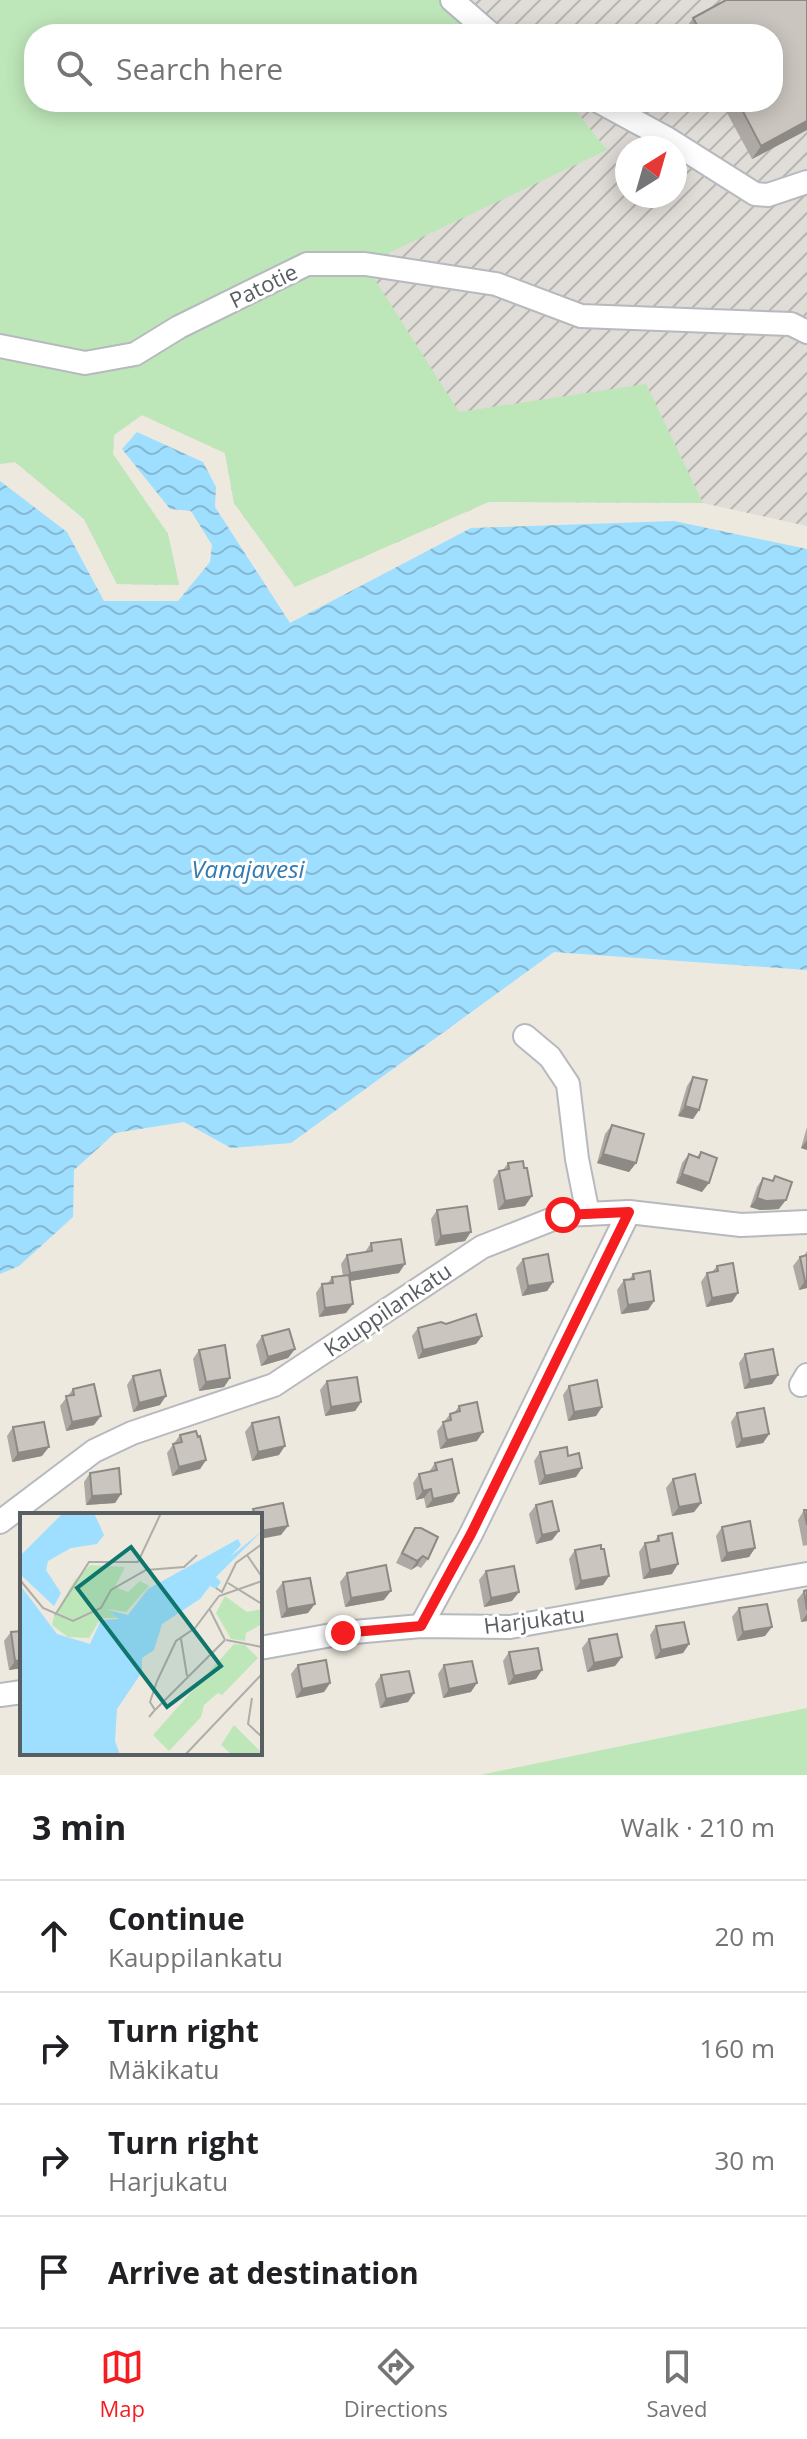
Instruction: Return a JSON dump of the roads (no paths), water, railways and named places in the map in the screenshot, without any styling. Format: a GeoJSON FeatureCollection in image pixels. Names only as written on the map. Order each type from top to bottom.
{"type":"FeatureCollection","features":[{"type":"Feature","properties":{"kind":"street"},"geometry":{"type":"LineString","coordinates":[[452,0],[480,24]]}},
{"type":"Feature","properties":{"kind":"street"},"geometry":{"type":"LineString","coordinates":[[619,112],[657,132],[755,194],[768,195],[807,182]]}},
{"type":"Feature","properties":{"kind":"street","name":"Patotie"},"geometry":{"type":"LineString","coordinates":[[0,346],[85,363],[135,354],[179,327],[307,264],[365,264],[496,284],[581,316],[791,324],[807,332]]}},
{"type":"Feature","properties":{"kind":"street"},"geometry":{"type":"LineString","coordinates":[[525,1036],[550,1057],[568,1084],[577,1159],[588,1214]]}},
{"type":"Feature","properties":{"kind":"street"},"geometry":{"type":"LineString","coordinates":[[421,1626],[471,1534],[629,1212]]}},
{"type":"Feature","properties":{"kind":"street","name":"Kauppilankatu"},"geometry":{"type":"LineString","coordinates":[[0,1522],[94,1451],[132,1433],[274,1385],[482,1247],[563,1215],[629,1212],[741,1225],[807,1222]]}},
{"type":"Feature","properties":{"kind":"street","name":"Harjukatu"},"geometry":{"type":"LineString","coordinates":[[262,1648],[343,1633],[421,1626],[510,1627],[807,1574]]}},
{"type":"Feature","properties":{"kind":"street"},"geometry":{"type":"LineString","coordinates":[[0,1695],[20,1692]]}},
{"type":"Feature","properties":{"kind":"water","name":"Vanajavesi"},"geometry":{"type":"Polygon","coordinates":[[[137,432],[203,462],[216,487],[215,507],[290,623],[471,528],[674,521],[807,549],[807,970],[554,952],[291,1143],[231,1148],[184,1122],[115,1133],[74,1170],[73,1217],[19,1266],[0,1274],[0,481],[67,532],[104,601],[178,601],[210,562],[212,545],[191,511],[170,509],[122,449],[137,432]]]}}]}
